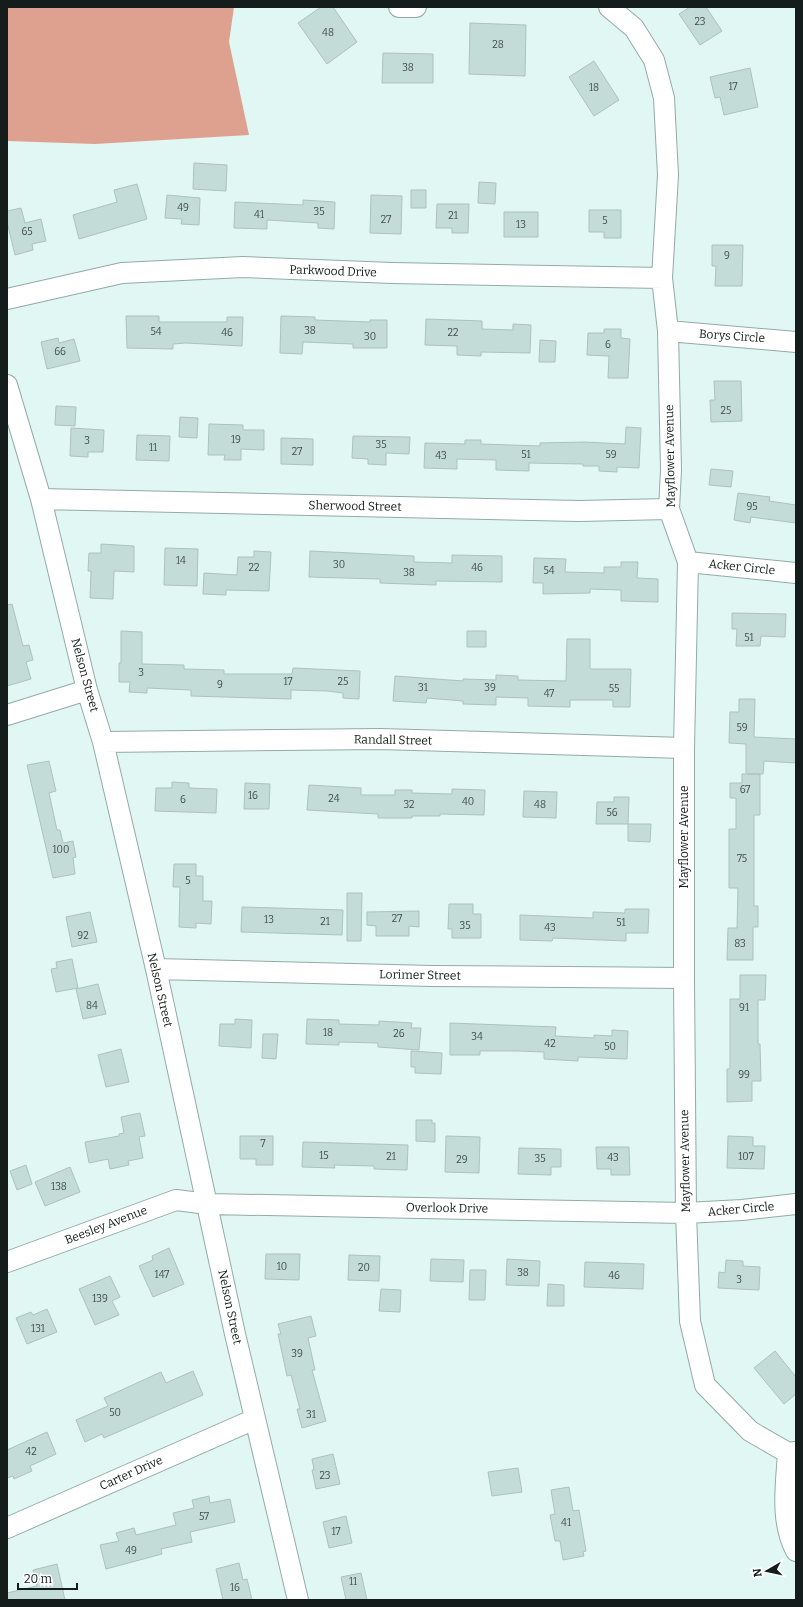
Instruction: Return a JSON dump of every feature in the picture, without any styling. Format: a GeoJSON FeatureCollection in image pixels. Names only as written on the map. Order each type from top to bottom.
{"type":"FeatureCollection","features":[{"type":"Feature","properties":{"kind":"street"},"geometry":{"type":"LineString","coordinates":[[399,7],[416,7]]}},
{"type":"Feature","properties":{"kind":"street","name":"Mayflower Avenue"},"geometry":{"type":"LineString","coordinates":[[609,7],[634,28],[654,60],[664,98],[668,175],[662,278],[668,332],[671,470],[669,510],[688,562],[684,748],[684,978],[686,1213],[690,1320],[705,1385],[750,1431],[792,1452]]}},
{"type":"Feature","properties":{"kind":"street","name":"Parkwood Drive"},"geometry":{"type":"LineString","coordinates":[[7,299],[122,273],[243,267],[392,273],[662,278]]}},
{"type":"Feature","properties":{"kind":"street","name":"Borys Circle"},"geometry":{"type":"LineString","coordinates":[[668,332],[796,342]]}},
{"type":"Feature","properties":{"kind":"street","name":"Nelson Street"},"geometry":{"type":"LineString","coordinates":[[7,384],[41,499],[87,690],[103,742],[156,969],[255,1418],[298,1600]]}},
{"type":"Feature","properties":{"kind":"street","name":"Sherwood Street"},"geometry":{"type":"LineString","coordinates":[[41,499],[579,511],[669,510]]}},
{"type":"Feature","properties":{"kind":"street","name":"Acker Circle"},"geometry":{"type":"LineString","coordinates":[[688,562],[796,573]]}},
{"type":"Feature","properties":{"kind":"street"},"geometry":{"type":"LineString","coordinates":[[7,715],[87,690]]}},
{"type":"Feature","properties":{"kind":"street","name":"Randall Street"},"geometry":{"type":"LineString","coordinates":[[103,742],[380,739],[684,748]]}},
{"type":"Feature","properties":{"kind":"street","name":"Lorimer Street"},"geometry":{"type":"LineString","coordinates":[[156,969],[432,976],[684,978]]}},
{"type":"Feature","properties":{"kind":"street","name":"Beesley Avenue"},"geometry":{"type":"LineString","coordinates":[[7,1262],[176,1200],[208,1204]]}},
{"type":"Feature","properties":{"kind":"street","name":"Overlook Drive"},"geometry":{"type":"LineString","coordinates":[[208,1204],[686,1213]]}},
{"type":"Feature","properties":{"kind":"street","name":"Acker Circle"},"geometry":{"type":"LineString","coordinates":[[686,1213],[742,1210],[796,1204]]}},
{"type":"Feature","properties":{"kind":"street","name":"Carter Drive"},"geometry":{"type":"LineString","coordinates":[[7,1528],[255,1418]]}},
{"type":"Feature","properties":{"kind":"street"},"geometry":{"type":"LineString","coordinates":[[792,1452],[784,1503],[791,1541],[796,1551]]}},
{"type":"Feature","properties":{"kind":"shaded area"},"geometry":{"type":"Polygon","coordinates":[[[7,7],[234,7],[229,42],[249,135],[95,144],[7,141],[7,7]]]}},
{"type":"Feature","properties":{"kind":"building"},"geometry":{"type":"Polygon","coordinates":[[[321,7],[333,7],[357,42],[327,64],[298,23],[321,7]]]}},
{"type":"Feature","properties":{"kind":"building"},"geometry":{"type":"Polygon","coordinates":[[[690,7],[706,7],[722,31],[700,45],[679,14],[690,7]]]}},
{"type":"Feature","properties":{"kind":"building"},"geometry":{"type":"Polygon","coordinates":[[[470,23],[526,25],[525,76],[469,74],[470,23]]]}},
{"type":"Feature","properties":{"kind":"building"},"geometry":{"type":"Polygon","coordinates":[[[383,53],[433,54],[433,83],[382,83],[383,53]]]}},
{"type":"Feature","properties":{"kind":"building"},"geometry":{"type":"Polygon","coordinates":[[[594,61],[619,100],[594,116],[569,77],[594,61]]]}},
{"type":"Feature","properties":{"kind":"building"},"geometry":{"type":"Polygon","coordinates":[[[750,68],[758,107],[724,115],[720,97],[715,98],[710,77],[750,68]]]}},
{"type":"Feature","properties":{"kind":"building"},"geometry":{"type":"Polygon","coordinates":[[[194,163],[227,165],[226,191],[193,189],[194,163]]]}},
{"type":"Feature","properties":{"kind":"building"},"geometry":{"type":"Polygon","coordinates":[[[479,182],[496,183],[495,204],[478,203],[479,182]]]}},
{"type":"Feature","properties":{"kind":"building"},"geometry":{"type":"Polygon","coordinates":[[[137,184],[147,219],[79,239],[73,215],[117,202],[114,190],[137,184]]]}},
{"type":"Feature","properties":{"kind":"building"},"geometry":{"type":"Polygon","coordinates":[[[411,190],[426,190],[426,208],[411,208],[411,190]]]}},
{"type":"Feature","properties":{"kind":"building"},"geometry":{"type":"Polygon","coordinates":[[[167,195],[200,198],[199,225],[181,224],[182,219],[165,218],[167,195]]]}},
{"type":"Feature","properties":{"kind":"building"},"geometry":{"type":"Polygon","coordinates":[[[371,195],[402,196],[401,234],[370,233],[371,195]]]}},
{"type":"Feature","properties":{"kind":"building"},"geometry":{"type":"Polygon","coordinates":[[[303,200],[335,202],[334,229],[318,228],[318,223],[267,220],[267,229],[234,228],[235,202],[303,205],[303,200]]]}},
{"type":"Feature","properties":{"kind":"building"},"geometry":{"type":"Polygon","coordinates":[[[437,204],[469,204],[468,233],[452,233],[452,228],[436,228],[437,204]]]}},
{"type":"Feature","properties":{"kind":"building"},"geometry":{"type":"Polygon","coordinates":[[[21,208],[25,223],[41,219],[46,241],[32,244],[33,250],[15,255],[7,222],[7,211],[21,208]]]}},
{"type":"Feature","properties":{"kind":"building"},"geometry":{"type":"Polygon","coordinates":[[[589,210],[621,210],[621,238],[604,238],[604,232],[589,232],[589,210]]]}},
{"type":"Feature","properties":{"kind":"building"},"geometry":{"type":"Polygon","coordinates":[[[504,212],[538,212],[538,237],[504,237],[504,212]]]}},
{"type":"Feature","properties":{"kind":"building"},"geometry":{"type":"Polygon","coordinates":[[[712,245],[743,245],[742,286],[715,286],[716,266],[712,266],[712,245]]]}},
{"type":"Feature","properties":{"kind":"building"},"geometry":{"type":"Polygon","coordinates":[[[126,316],[159,316],[159,322],[227,322],[227,317],[243,317],[242,346],[186,343],[173,344],[173,349],[127,348],[126,316]]]}},
{"type":"Feature","properties":{"kind":"building"},"geometry":{"type":"Polygon","coordinates":[[[281,316],[315,317],[315,320],[370,322],[370,320],[387,320],[387,348],[353,348],[353,344],[303,342],[302,354],[280,353],[281,316]]]}},
{"type":"Feature","properties":{"kind":"building"},"geometry":{"type":"Polygon","coordinates":[[[426,319],[482,321],[482,329],[513,330],[513,324],[531,325],[530,353],[481,352],[481,356],[457,355],[457,346],[425,345],[426,319]]]}},
{"type":"Feature","properties":{"kind":"building"},"geometry":{"type":"Polygon","coordinates":[[[604,329],[621,329],[621,338],[630,339],[628,378],[608,378],[609,356],[587,355],[588,333],[604,333],[604,329]]]}},
{"type":"Feature","properties":{"kind":"building"},"geometry":{"type":"Polygon","coordinates":[[[58,338],[59,343],[74,339],[80,361],[47,369],[41,342],[58,338]]]}},
{"type":"Feature","properties":{"kind":"building"},"geometry":{"type":"Polygon","coordinates":[[[540,340],[556,341],[555,362],[539,362],[540,340]]]}},
{"type":"Feature","properties":{"kind":"building"},"geometry":{"type":"Polygon","coordinates":[[[714,381],[741,381],[742,421],[711,422],[710,400],[715,400],[714,381]]]}},
{"type":"Feature","properties":{"kind":"building"},"geometry":{"type":"Polygon","coordinates":[[[56,406],[76,407],[75,426],[55,425],[56,406]]]}},
{"type":"Feature","properties":{"kind":"building"},"geometry":{"type":"Polygon","coordinates":[[[180,417],[198,418],[197,438],[179,437],[180,417]]]}},
{"type":"Feature","properties":{"kind":"building"},"geometry":{"type":"Polygon","coordinates":[[[209,424],[243,425],[243,430],[264,430],[264,450],[241,449],[241,460],[224,460],[225,455],[208,455],[209,424]]]}},
{"type":"Feature","properties":{"kind":"building"},"geometry":{"type":"Polygon","coordinates":[[[626,427],[641,428],[639,468],[617,467],[617,472],[599,471],[599,466],[583,466],[583,464],[529,463],[529,471],[496,470],[496,460],[457,459],[457,469],[424,468],[425,443],[465,444],[465,440],[481,440],[481,444],[540,446],[540,443],[584,442],[625,444],[626,427]]]}},
{"type":"Feature","properties":{"kind":"building"},"geometry":{"type":"Polygon","coordinates":[[[71,428],[104,430],[103,452],[88,452],[88,457],[70,456],[71,428]]]}},
{"type":"Feature","properties":{"kind":"building"},"geometry":{"type":"Polygon","coordinates":[[[137,435],[170,436],[169,461],[136,460],[137,435]]]}},
{"type":"Feature","properties":{"kind":"building"},"geometry":{"type":"Polygon","coordinates":[[[353,436],[410,437],[409,454],[386,453],[386,465],[368,464],[368,459],[352,458],[353,436]]]}},
{"type":"Feature","properties":{"kind":"building"},"geometry":{"type":"Polygon","coordinates":[[[281,438],[313,439],[313,465],[281,464],[281,438]]]}},
{"type":"Feature","properties":{"kind":"building"},"geometry":{"type":"Polygon","coordinates":[[[711,469],[733,471],[731,487],[709,485],[711,469]]]}},
{"type":"Feature","properties":{"kind":"building"},"geometry":{"type":"Polygon","coordinates":[[[738,493],[770,497],[769,501],[796,505],[796,523],[751,517],[750,523],[734,520],[738,493]]]}},
{"type":"Feature","properties":{"kind":"building"},"geometry":{"type":"Polygon","coordinates":[[[101,544],[134,546],[134,572],[114,571],[113,599],[90,598],[91,571],[88,571],[89,553],[101,553],[101,544]]]}},
{"type":"Feature","properties":{"kind":"building"},"geometry":{"type":"Polygon","coordinates":[[[165,548],[198,549],[197,586],[164,585],[165,548]]]}},
{"type":"Feature","properties":{"kind":"building"},"geometry":{"type":"Polygon","coordinates":[[[254,551],[271,552],[269,591],[226,590],[226,595],[203,594],[204,573],[237,575],[238,557],[254,557],[254,551]]]}},
{"type":"Feature","properties":{"kind":"building"},"geometry":{"type":"Polygon","coordinates":[[[310,551],[414,556],[414,562],[452,563],[452,555],[502,556],[502,582],[436,581],[436,585],[380,583],[380,579],[309,577],[310,551]]]}},
{"type":"Feature","properties":{"kind":"building"},"geometry":{"type":"Polygon","coordinates":[[[534,558],[566,559],[565,572],[604,573],[604,567],[621,567],[621,562],[638,562],[637,578],[658,579],[658,602],[621,601],[621,590],[590,589],[590,593],[543,594],[543,583],[533,583],[534,558]]]}},
{"type":"Feature","properties":{"kind":"building"},"geometry":{"type":"Polygon","coordinates":[[[12,604],[23,646],[29,645],[33,660],[26,662],[31,679],[7,686],[7,605],[12,604]]]}},
{"type":"Feature","properties":{"kind":"building"},"geometry":{"type":"Polygon","coordinates":[[[732,613],[786,614],[785,637],[761,636],[760,646],[736,646],[737,629],[732,629],[732,613]]]}},
{"type":"Feature","properties":{"kind":"building"},"geometry":{"type":"Polygon","coordinates":[[[121,631],[142,632],[142,664],[184,665],[184,669],[224,670],[224,674],[292,674],[293,668],[360,671],[359,699],[343,698],[343,693],[327,691],[291,690],[291,699],[191,696],[191,690],[147,688],[147,693],[129,692],[130,682],[119,682],[119,663],[121,663],[121,631]]]}},
{"type":"Feature","properties":{"kind":"building"},"geometry":{"type":"Polygon","coordinates":[[[467,631],[486,631],[486,647],[467,647],[467,631]]]}},
{"type":"Feature","properties":{"kind":"building"},"geometry":{"type":"Polygon","coordinates":[[[567,639],[590,639],[590,669],[631,669],[630,707],[613,707],[613,700],[570,700],[570,707],[528,706],[528,698],[496,697],[496,705],[463,704],[463,701],[427,698],[426,703],[393,701],[395,676],[463,681],[463,679],[496,680],[496,675],[518,676],[518,680],[566,681],[567,639]]]}},
{"type":"Feature","properties":{"kind":"building"},"geometry":{"type":"Polygon","coordinates":[[[739,699],[755,699],[754,737],[796,739],[796,763],[764,761],[763,774],[760,774],[760,815],[754,815],[754,906],[758,906],[758,927],[753,927],[753,960],[727,960],[728,928],[737,928],[738,888],[729,888],[729,829],[736,829],[736,798],[730,798],[730,783],[742,783],[742,774],[746,774],[746,744],[729,743],[730,712],[739,712],[739,699]]]}},
{"type":"Feature","properties":{"kind":"building"},"geometry":{"type":"Polygon","coordinates":[[[49,761],[56,791],[49,793],[57,830],[60,830],[63,843],[73,841],[76,857],[73,858],[75,874],[53,878],[27,765],[49,761]]]}},
{"type":"Feature","properties":{"kind":"building"},"geometry":{"type":"Polygon","coordinates":[[[172,782],[189,783],[189,788],[217,789],[216,813],[155,811],[156,788],[172,788],[172,782]]]}},
{"type":"Feature","properties":{"kind":"building"},"geometry":{"type":"Polygon","coordinates":[[[245,783],[270,784],[269,809],[244,809],[245,783]]]}},
{"type":"Feature","properties":{"kind":"building"},"geometry":{"type":"Polygon","coordinates":[[[309,785],[361,788],[361,795],[395,795],[395,790],[412,790],[412,793],[452,794],[452,789],[485,790],[484,815],[440,814],[440,816],[412,816],[412,818],[378,818],[378,814],[307,810],[309,785]]]}},
{"type":"Feature","properties":{"kind":"building"},"geometry":{"type":"Polygon","coordinates":[[[524,791],[557,792],[556,818],[523,817],[524,791]]]}},
{"type":"Feature","properties":{"kind":"building"},"geometry":{"type":"Polygon","coordinates":[[[614,797],[629,797],[628,824],[596,824],[597,802],[614,802],[614,797]]]}},
{"type":"Feature","properties":{"kind":"building"},"geometry":{"type":"Polygon","coordinates":[[[628,824],[651,824],[650,842],[628,841],[628,824]]]}},
{"type":"Feature","properties":{"kind":"building"},"geometry":{"type":"Polygon","coordinates":[[[174,864],[196,864],[196,876],[203,876],[203,901],[212,901],[211,924],[196,923],[196,928],[179,927],[180,887],[173,887],[174,864]]]}},
{"type":"Feature","properties":{"kind":"building"},"geometry":{"type":"Polygon","coordinates":[[[347,893],[362,893],[361,941],[347,941],[347,893]]]}},
{"type":"Feature","properties":{"kind":"building"},"geometry":{"type":"Polygon","coordinates":[[[449,904],[473,904],[473,914],[481,914],[481,938],[452,938],[452,929],[448,929],[449,904]]]}},
{"type":"Feature","properties":{"kind":"building"},"geometry":{"type":"Polygon","coordinates":[[[242,907],[343,910],[342,935],[241,932],[242,907]]]}},
{"type":"Feature","properties":{"kind":"building"},"geometry":{"type":"Polygon","coordinates":[[[625,909],[649,909],[648,933],[626,933],[626,941],[553,938],[552,941],[520,940],[520,915],[593,918],[593,912],[625,913],[625,909]]]}},
{"type":"Feature","properties":{"kind":"building"},"geometry":{"type":"Polygon","coordinates":[[[419,911],[419,927],[409,926],[409,936],[376,936],[376,926],[367,925],[367,912],[419,911]]]}},
{"type":"Feature","properties":{"kind":"building"},"geometry":{"type":"Polygon","coordinates":[[[90,912],[97,942],[72,947],[66,917],[90,912]]]}},
{"type":"Feature","properties":{"kind":"building"},"geometry":{"type":"Polygon","coordinates":[[[72,959],[78,988],[56,992],[51,969],[57,968],[56,962],[72,959]]]}},
{"type":"Feature","properties":{"kind":"building"},"geometry":{"type":"Polygon","coordinates":[[[740,975],[766,975],[765,1000],[758,1000],[758,1044],[760,1044],[761,1081],[752,1081],[752,1101],[727,1102],[727,1069],[730,1069],[730,999],[740,999],[740,975]]]}},
{"type":"Feature","properties":{"kind":"building"},"geometry":{"type":"Polygon","coordinates":[[[98,984],[106,1014],[83,1019],[76,989],[98,984]]]}},
{"type":"Feature","properties":{"kind":"building"},"geometry":{"type":"Polygon","coordinates":[[[235,1019],[252,1020],[251,1048],[219,1046],[220,1024],[235,1024],[235,1019]]]}},
{"type":"Feature","properties":{"kind":"building"},"geometry":{"type":"Polygon","coordinates":[[[307,1019],[339,1020],[339,1024],[379,1025],[379,1021],[412,1023],[411,1028],[421,1028],[419,1050],[378,1047],[378,1043],[339,1042],[339,1045],[306,1044],[307,1019]]]}},
{"type":"Feature","properties":{"kind":"building"},"geometry":{"type":"Polygon","coordinates":[[[450,1023],[556,1027],[555,1036],[594,1038],[594,1035],[612,1036],[612,1030],[628,1031],[627,1059],[578,1057],[578,1061],[544,1059],[544,1052],[518,1051],[480,1051],[480,1055],[450,1055],[450,1023]]]}},
{"type":"Feature","properties":{"kind":"building"},"geometry":{"type":"Polygon","coordinates":[[[263,1034],[278,1034],[276,1059],[262,1058],[263,1034]]]}},
{"type":"Feature","properties":{"kind":"building"},"geometry":{"type":"Polygon","coordinates":[[[121,1049],[129,1082],[106,1087],[98,1055],[121,1049]]]}},
{"type":"Feature","properties":{"kind":"building"},"geometry":{"type":"Polygon","coordinates":[[[411,1051],[442,1053],[441,1074],[415,1073],[415,1067],[411,1067],[411,1051]]]}},
{"type":"Feature","properties":{"kind":"building"},"geometry":{"type":"Polygon","coordinates":[[[140,1113],[145,1136],[139,1137],[143,1158],[128,1161],[129,1165],[110,1169],[108,1159],[89,1163],[85,1142],[119,1136],[119,1134],[124,1133],[121,1117],[140,1113]]]}},
{"type":"Feature","properties":{"kind":"building"},"geometry":{"type":"Polygon","coordinates":[[[416,1120],[432,1120],[432,1123],[435,1123],[435,1142],[416,1141],[416,1120]]]}},
{"type":"Feature","properties":{"kind":"building"},"geometry":{"type":"Polygon","coordinates":[[[240,1136],[273,1136],[273,1165],[256,1165],[256,1159],[240,1159],[240,1136]]]}},
{"type":"Feature","properties":{"kind":"building"},"geometry":{"type":"Polygon","coordinates":[[[446,1136],[480,1137],[479,1173],[445,1172],[446,1136]]]}},
{"type":"Feature","properties":{"kind":"building"},"geometry":{"type":"Polygon","coordinates":[[[728,1136],[753,1137],[753,1146],[765,1146],[764,1169],[727,1168],[728,1136]]]}},
{"type":"Feature","properties":{"kind":"building"},"geometry":{"type":"Polygon","coordinates":[[[303,1142],[408,1145],[407,1170],[374,1169],[374,1166],[334,1165],[335,1168],[302,1167],[303,1142]]]}},
{"type":"Feature","properties":{"kind":"building"},"geometry":{"type":"Polygon","coordinates":[[[596,1147],[629,1147],[630,1175],[611,1175],[611,1169],[597,1169],[596,1147]]]}},
{"type":"Feature","properties":{"kind":"building"},"geometry":{"type":"Polygon","coordinates":[[[519,1148],[561,1149],[561,1167],[551,1167],[551,1175],[518,1174],[519,1148]]]}},
{"type":"Feature","properties":{"kind":"building"},"geometry":{"type":"Polygon","coordinates":[[[26,1165],[32,1184],[17,1190],[10,1171],[26,1165]]]}},
{"type":"Feature","properties":{"kind":"building"},"geometry":{"type":"Polygon","coordinates":[[[70,1167],[80,1192],[45,1206],[35,1182],[70,1167]]]}},
{"type":"Feature","properties":{"kind":"building"},"geometry":{"type":"Polygon","coordinates":[[[169,1248],[184,1284],[153,1297],[139,1266],[153,1260],[152,1256],[169,1248]]]}},
{"type":"Feature","properties":{"kind":"building"},"geometry":{"type":"Polygon","coordinates":[[[266,1254],[300,1254],[299,1280],[265,1279],[266,1254]]]}},
{"type":"Feature","properties":{"kind":"building"},"geometry":{"type":"Polygon","coordinates":[[[349,1255],[380,1256],[379,1281],[348,1280],[349,1255]]]}},
{"type":"Feature","properties":{"kind":"building"},"geometry":{"type":"Polygon","coordinates":[[[431,1259],[464,1260],[463,1282],[430,1281],[431,1259]]]}},
{"type":"Feature","properties":{"kind":"building"},"geometry":{"type":"Polygon","coordinates":[[[507,1259],[540,1261],[539,1286],[506,1285],[507,1259]]]}},
{"type":"Feature","properties":{"kind":"building"},"geometry":{"type":"Polygon","coordinates":[[[726,1260],[743,1261],[743,1266],[760,1267],[759,1290],[718,1288],[719,1272],[725,1273],[726,1260]]]}},
{"type":"Feature","properties":{"kind":"building"},"geometry":{"type":"Polygon","coordinates":[[[585,1262],[644,1264],[643,1289],[584,1287],[585,1262]]]}},
{"type":"Feature","properties":{"kind":"building"},"geometry":{"type":"Polygon","coordinates":[[[470,1270],[486,1270],[485,1300],[469,1300],[470,1270]]]}},
{"type":"Feature","properties":{"kind":"building"},"geometry":{"type":"Polygon","coordinates":[[[110,1276],[120,1297],[112,1301],[119,1315],[95,1325],[79,1289],[110,1276]]]}},
{"type":"Feature","properties":{"kind":"building"},"geometry":{"type":"Polygon","coordinates":[[[548,1284],[564,1285],[564,1306],[547,1306],[548,1284]]]}},
{"type":"Feature","properties":{"kind":"building"},"geometry":{"type":"Polygon","coordinates":[[[381,1289],[401,1290],[400,1312],[379,1311],[381,1289]]]}},
{"type":"Feature","properties":{"kind":"building"},"geometry":{"type":"Polygon","coordinates":[[[47,1309],[57,1332],[27,1344],[16,1318],[31,1312],[33,1315],[47,1309]]]}},
{"type":"Feature","properties":{"kind":"building"},"geometry":{"type":"Polygon","coordinates":[[[311,1316],[316,1336],[308,1338],[315,1370],[312,1370],[326,1421],[302,1428],[297,1409],[300,1409],[291,1375],[287,1376],[278,1334],[281,1334],[278,1324],[311,1316]]]}},
{"type":"Feature","properties":{"kind":"building"},"geometry":{"type":"Polygon","coordinates":[[[775,1351],[796,1377],[796,1394],[784,1404],[754,1368],[775,1351]]]}},
{"type":"Feature","properties":{"kind":"building"},"geometry":{"type":"Polygon","coordinates":[[[193,1371],[203,1395],[104,1438],[102,1434],[85,1442],[76,1420],[108,1406],[104,1398],[161,1372],[166,1383],[193,1371]]]}},
{"type":"Feature","properties":{"kind":"building"},"geometry":{"type":"Polygon","coordinates":[[[47,1432],[56,1454],[30,1466],[32,1471],[14,1479],[13,1476],[7,1478],[7,1450],[47,1432]]]}},
{"type":"Feature","properties":{"kind":"building"},"geometry":{"type":"Polygon","coordinates":[[[333,1454],[340,1484],[316,1489],[312,1470],[314,1470],[312,1459],[333,1454]]]}},
{"type":"Feature","properties":{"kind":"building"},"geometry":{"type":"Polygon","coordinates":[[[518,1468],[522,1492],[492,1496],[488,1472],[518,1468]]]}},
{"type":"Feature","properties":{"kind":"building"},"geometry":{"type":"Polygon","coordinates":[[[569,1487],[573,1511],[579,1510],[586,1551],[583,1552],[584,1556],[563,1560],[560,1541],[555,1541],[550,1515],[555,1514],[551,1490],[569,1487]]]}},
{"type":"Feature","properties":{"kind":"building"},"geometry":{"type":"Polygon","coordinates":[[[209,1496],[210,1503],[230,1499],[235,1522],[190,1532],[192,1542],[161,1549],[162,1554],[106,1569],[100,1545],[119,1541],[116,1533],[134,1528],[136,1535],[176,1525],[173,1513],[194,1508],[192,1500],[209,1496]]]}},
{"type":"Feature","properties":{"kind":"building"},"geometry":{"type":"Polygon","coordinates":[[[346,1516],[352,1543],[329,1548],[323,1522],[346,1516]]]}},
{"type":"Feature","properties":{"kind":"building"},"geometry":{"type":"Polygon","coordinates":[[[239,1563],[243,1580],[247,1579],[252,1600],[223,1600],[216,1569],[239,1563]]]}},
{"type":"Feature","properties":{"kind":"building"},"geometry":{"type":"Polygon","coordinates":[[[57,1564],[65,1600],[7,1600],[7,1593],[37,1586],[33,1570],[57,1564]]]}},
{"type":"Feature","properties":{"kind":"building"},"geometry":{"type":"Polygon","coordinates":[[[361,1573],[367,1600],[346,1600],[341,1577],[361,1573]]]}}]}
